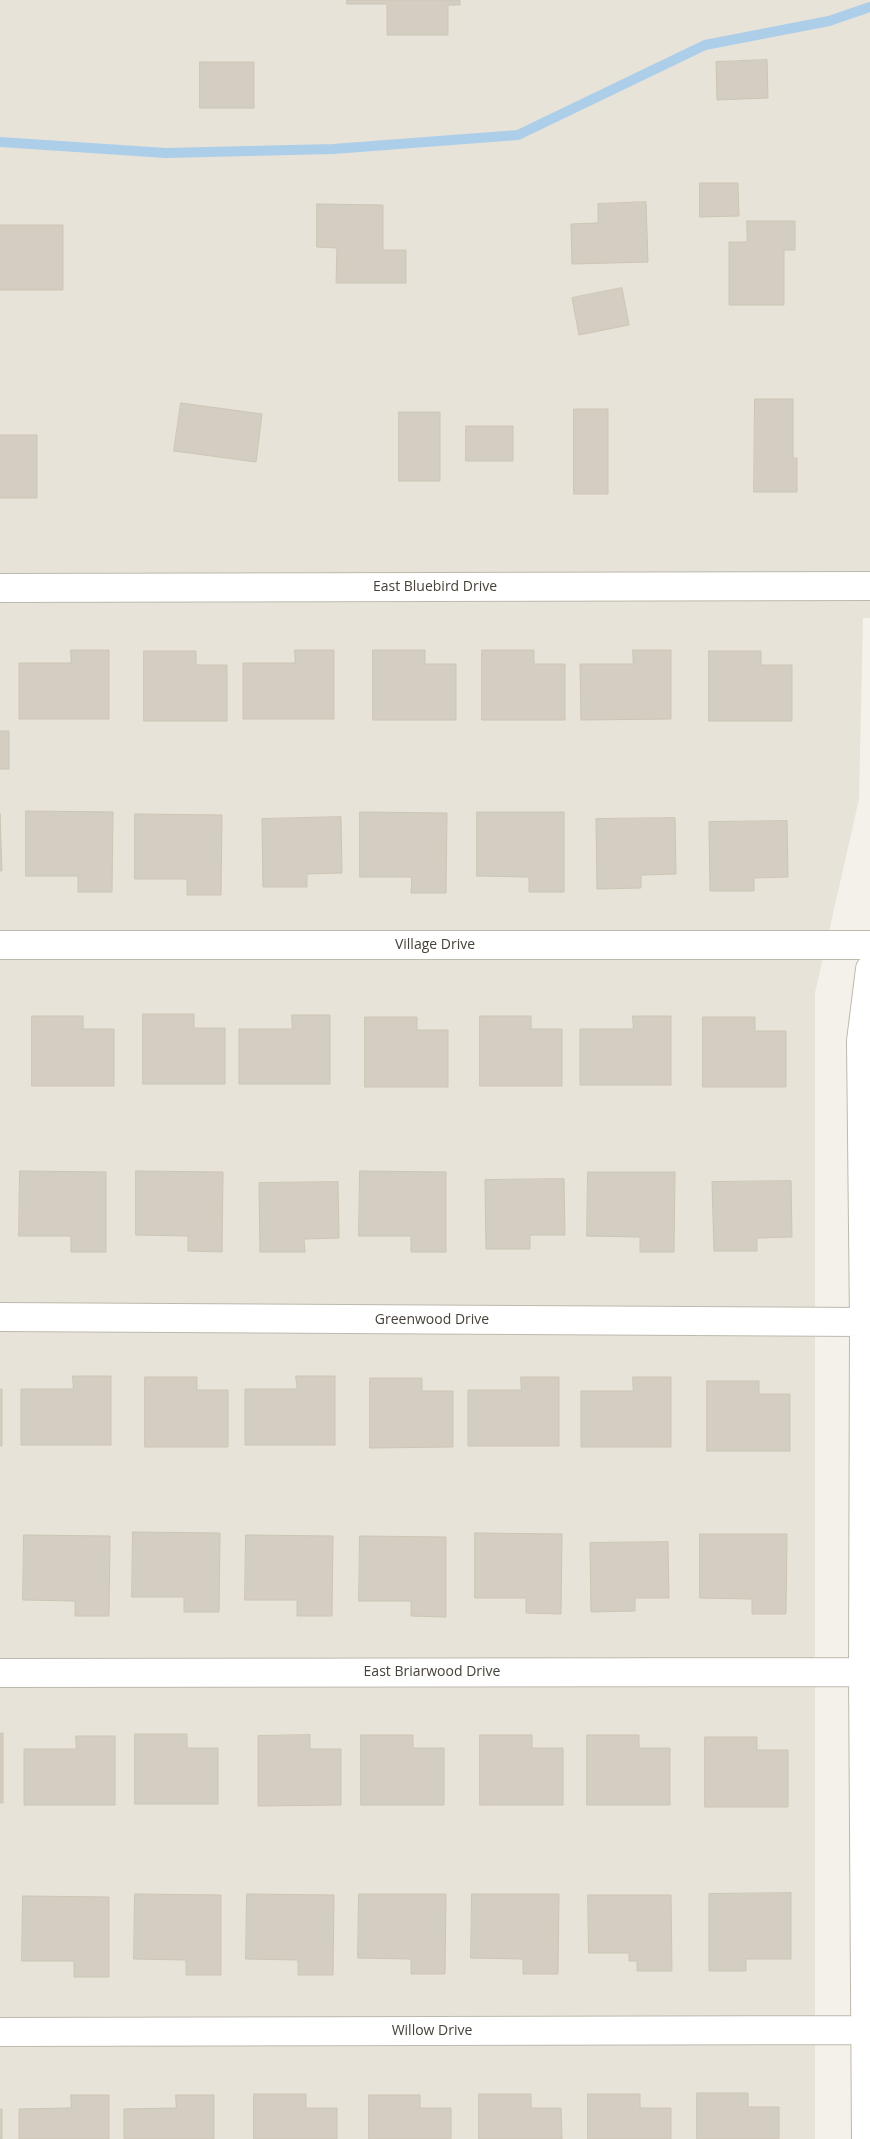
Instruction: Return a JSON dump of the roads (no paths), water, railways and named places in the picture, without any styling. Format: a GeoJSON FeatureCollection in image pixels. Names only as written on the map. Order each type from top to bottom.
{"type":"FeatureCollection","features":[{"type":"Feature","properties":{"kind":"street","name":"East Bluebird Drive"},"geometry":{"type":"LineString","coordinates":[[0,588],[870,586]]}},
{"type":"Feature","properties":{"kind":"street","name":"Village Drive"},"geometry":{"type":"LineString","coordinates":[[0,945],[870,946]]}},
{"type":"Feature","properties":{"kind":"street"},"geometry":{"type":"LineString","coordinates":[[866,2139],[864,1322],[861,1041],[870,969]]}},
{"type":"Feature","properties":{"kind":"street","name":"Greenwood Drive"},"geometry":{"type":"LineString","coordinates":[[0,1317],[864,1322]]}},
{"type":"Feature","properties":{"kind":"street","name":"East Briarwood Drive"},"geometry":{"type":"LineString","coordinates":[[0,1673],[864,1672]]}},
{"type":"Feature","properties":{"kind":"street","name":"Willow Drive"},"geometry":{"type":"LineString","coordinates":[[0,2032],[865,2030]]}},
{"type":"Feature","properties":{"kind":"waterway"},"geometry":{"type":"LineString","coordinates":[[0,142],[166,153],[333,149],[518,135],[705,45],[829,21],[870,7]]}}]}
